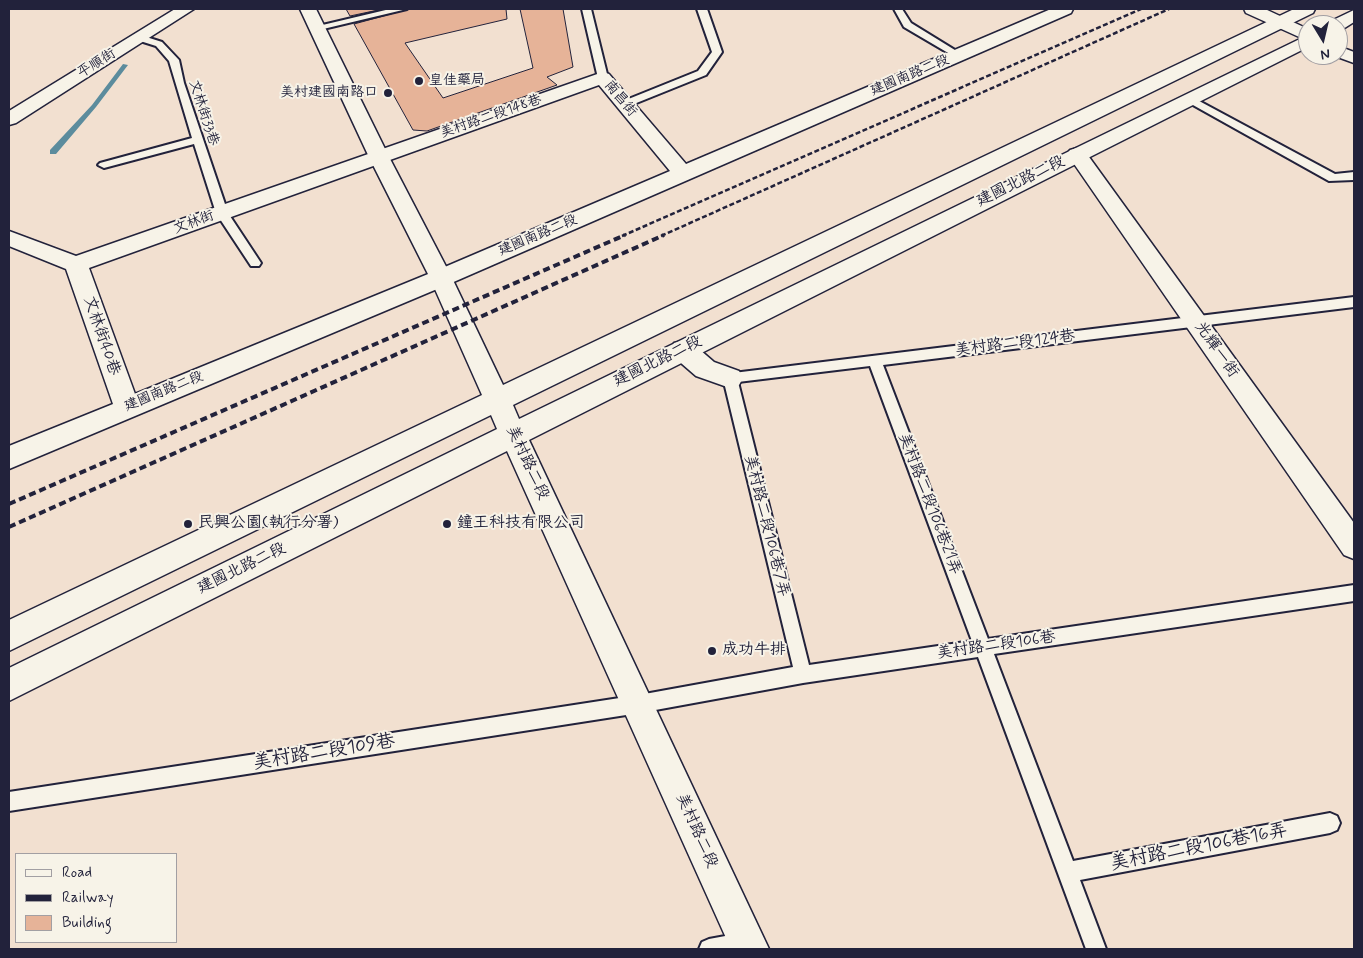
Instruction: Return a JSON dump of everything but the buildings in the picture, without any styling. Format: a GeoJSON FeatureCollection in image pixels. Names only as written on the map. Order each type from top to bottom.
{"type":"FeatureCollection","features":[{"type":"Feature","properties":{"kind":"street","name":"平順街"},"geometry":{"type":"LineString","coordinates":[[9,120],[186,9]]}},
{"type":"Feature","properties":{"kind":"street","name":"美村路二段"},"geometry":{"type":"LineString","coordinates":[[308,9],[319,28],[379,157],[441,278],[749,946]]}},
{"type":"Feature","properties":{"kind":"street","name":"建國南路二段"},"geometry":{"type":"LineString","coordinates":[[9,458],[126,407],[441,278],[1065,9]]}},
{"type":"Feature","properties":{"kind":"street"},"geometry":{"type":"LineString","coordinates":[[1252,9],[1291,17]]}},
{"type":"Feature","properties":{"kind":"street","name":"建國北路二段"},"geometry":{"type":"LineString","coordinates":[[9,636],[1291,17]]}},
{"type":"Feature","properties":{"kind":"street","name":"建國北路二段"},"geometry":{"type":"LineString","coordinates":[[9,685],[1298,45]]}},
{"type":"Feature","properties":{"kind":"street","name":"南昌街"},"geometry":{"type":"LineString","coordinates":[[603,78],[683,174]]}},
{"type":"Feature","properties":{"kind":"street","name":"美村路二段148巷"},"geometry":{"type":"LineString","coordinates":[[379,157],[603,78]]}},
{"type":"Feature","properties":{"kind":"street","name":"光輝一街"},"geometry":{"type":"LineString","coordinates":[[1078,154],[1354,546]]}},
{"type":"Feature","properties":{"kind":"street","name":"文林街"},"geometry":{"type":"LineString","coordinates":[[76,264],[379,157]]}},
{"type":"Feature","properties":{"kind":"street"},"geometry":{"type":"LineString","coordinates":[[9,238],[76,264]]}},
{"type":"Feature","properties":{"kind":"street","name":"文林街40巷"},"geometry":{"type":"LineString","coordinates":[[76,264],[126,407]]}},
{"type":"Feature","properties":{"kind":"street","name":"美村路二段124巷"},"geometry":{"type":"LineString","coordinates":[[683,350],[705,369],[730,378]]}},
{"type":"Feature","properties":{"kind":"lane"},"geometry":{"type":"LineString","coordinates":[[319,28],[402,9]]}},
{"type":"Feature","properties":{"kind":"lane","name":"南昌街"},"geometry":{"type":"LineString","coordinates":[[586,9],[603,78]]}},
{"type":"Feature","properties":{"kind":"lane"},"geometry":{"type":"LineString","coordinates":[[625,104],[702,73],[717,52],[702,9]]}},
{"type":"Feature","properties":{"kind":"lane"},"geometry":{"type":"LineString","coordinates":[[898,9],[907,25],[958,55]]}},
{"type":"Feature","properties":{"kind":"lane","name":"文林街33巷"},"geometry":{"type":"LineString","coordinates":[[140,38],[159,44],[174,60],[222,213],[255,263]]}},
{"type":"Feature","properties":{"kind":"lane"},"geometry":{"type":"LineString","coordinates":[[1188,98],[1333,178],[1354,176]]}},
{"type":"Feature","properties":{"kind":"lane"},"geometry":{"type":"LineString","coordinates":[[104,165],[198,140]]}},
{"type":"Feature","properties":{"kind":"lane","name":"美村路二段124巷"},"geometry":{"type":"LineString","coordinates":[[730,378],[1354,302]]}},
{"type":"Feature","properties":{"kind":"lane","name":"美村路二段106巷21弄"},"geometry":{"type":"LineString","coordinates":[[874,361],[984,648]]}},
{"type":"Feature","properties":{"kind":"lane","name":"美村路二段106巷7弄"},"geometry":{"type":"LineString","coordinates":[[730,378],[803,674]]}},
{"type":"Feature","properties":{"kind":"lane","name":"美村路二段106巷"},"geometry":{"type":"LineString","coordinates":[[639,704],[803,674],[1354,593]]}},
{"type":"Feature","properties":{"kind":"lane"},"geometry":{"type":"LineString","coordinates":[[984,648],[1096,949]]}},
{"type":"Feature","properties":{"kind":"lane","name":"美村路二段109巷"},"geometry":{"type":"LineString","coordinates":[[9,802],[639,704]]}},
{"type":"Feature","properties":{"kind":"lane","name":"美村路二段106巷16弄"},"geometry":{"type":"LineString","coordinates":[[1067,872],[1330,823]]}},
{"type":"Feature","properties":{"kind":"lane"},"geometry":{"type":"LineString","coordinates":[[709,949],[749,946]]}},
{"type":"Feature","properties":{"kind":"pier"},"geometry":{"type":"Polygon","coordinates":[[[1278,9],[1354,9],[1354,35],[1348,38],[1348,15],[1298,15],[1298,19],[1278,9]]]}},
{"type":"Feature","properties":{"kind":"waterway"},"geometry":{"type":"LineString","coordinates":[[53,152],[94,106],[125,65]]}},
{"type":"Feature","properties":{"kind":"railway"},"geometry":{"type":"LineString","coordinates":[[622,236],[1141,9]]}},
{"type":"Feature","properties":{"kind":"railway"},"geometry":{"type":"LineString","coordinates":[[661,236],[1169,9]]}},
{"type":"Feature","properties":{"kind":"railway"},"geometry":{"type":"LineString","coordinates":[[9,504],[625,235]]}},
{"type":"Feature","properties":{"kind":"railway"},"geometry":{"type":"LineString","coordinates":[[9,527],[664,235]]}},
{"type":"Feature","properties":{"kind":"place","name":"皇佳藥局"},"geometry":{"type":"Point","coordinates":[419,81]}},
{"type":"Feature","properties":{"kind":"place","name":"美村建國南路口"},"geometry":{"type":"Point","coordinates":[388,93]}},
{"type":"Feature","properties":{"kind":"place","name":"民興公園(執行分署)"},"geometry":{"type":"Point","coordinates":[188,524]}},
{"type":"Feature","properties":{"kind":"place","name":"鐘王科技有限公司"},"geometry":{"type":"Point","coordinates":[447,524]}},
{"type":"Feature","properties":{"kind":"place","name":"成功牛排"},"geometry":{"type":"Point","coordinates":[712,651]}}]}
